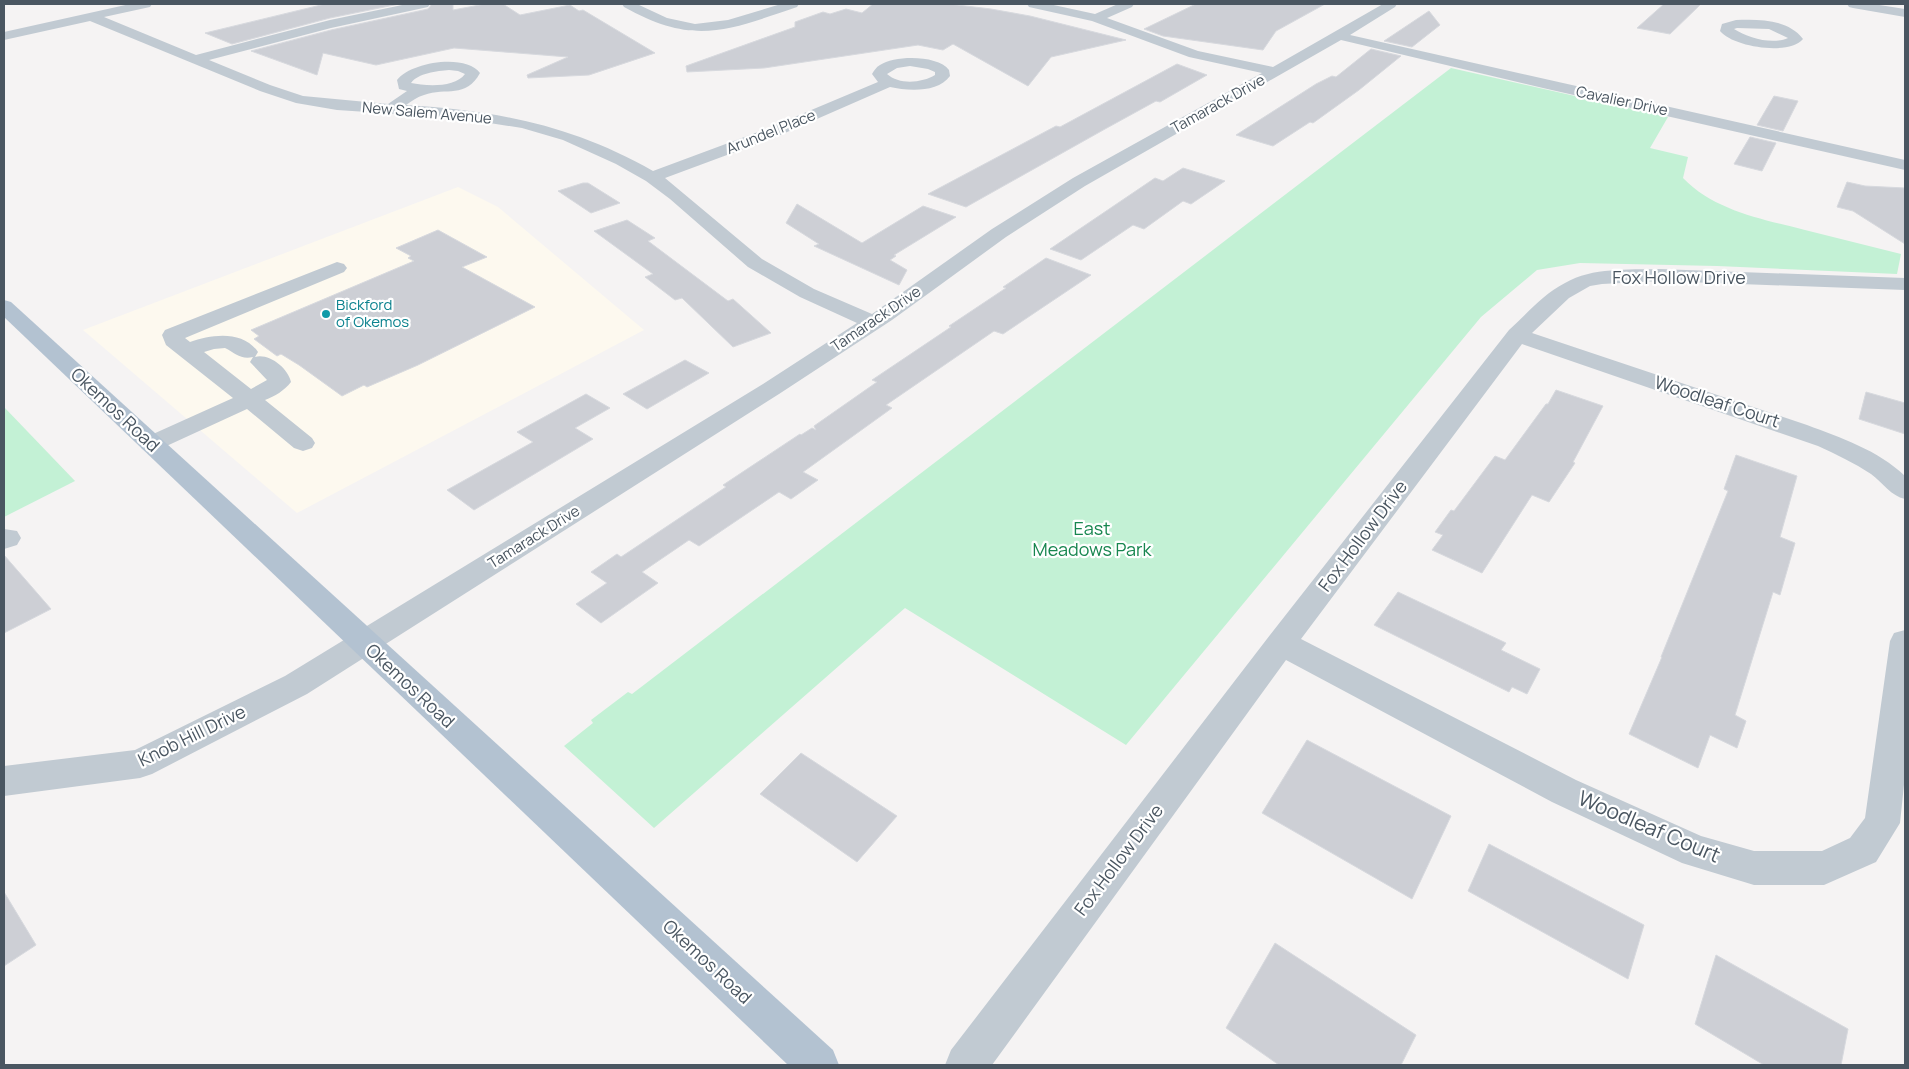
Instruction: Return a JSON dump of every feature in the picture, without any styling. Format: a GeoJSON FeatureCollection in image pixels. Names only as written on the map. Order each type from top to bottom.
{"type":"FeatureCollection","features":[{"type":"Feature","properties":{"kind":"main road","name":"Okemos Road"},"geometry":{"type":"LineString","coordinates":[[4,306],[818,1065]]}},
{"type":"Feature","properties":{"kind":"street"},"geometry":{"type":"LineString","coordinates":[[4,36],[146,4]]}},
{"type":"Feature","properties":{"kind":"street"},"geometry":{"type":"LineString","coordinates":[[196,58],[330,24],[424,4]]}},
{"type":"Feature","properties":{"kind":"street"},"geometry":{"type":"LineString","coordinates":[[628,4],[662,21],[676,25],[696,27],[724,26],[793,4]]}},
{"type":"Feature","properties":{"kind":"street"},"geometry":{"type":"LineString","coordinates":[[1033,4],[1096,18],[1194,54],[1275,72]]}},
{"type":"Feature","properties":{"kind":"street"},"geometry":{"type":"LineString","coordinates":[[1096,18],[1128,4]]}},
{"type":"Feature","properties":{"kind":"street","name":"Tamarack Drive"},"geometry":{"type":"LineString","coordinates":[[364,643],[771,389],[873,322],[999,233],[1079,182],[1339,36],[1391,4]]}},
{"type":"Feature","properties":{"kind":"street"},"geometry":{"type":"LineString","coordinates":[[1853,4],[1905,14]]}},
{"type":"Feature","properties":{"kind":"street"},"geometry":{"type":"LineString","coordinates":[[1761,25],[1762,9]]}},
{"type":"Feature","properties":{"kind":"street","name":"New Salem Avenue"},"geometry":{"type":"LineString","coordinates":[[90,16],[265,88],[301,100],[337,105],[458,113],[524,124],[569,137],[622,160],[652,177],[755,264],[807,293],[873,322]]}},
{"type":"Feature","properties":{"kind":"street"},"geometry":{"type":"LineString","coordinates":[[663,36],[668,29],[676,25]]}},
{"type":"Feature","properties":{"kind":"street"},"geometry":{"type":"LineString","coordinates":[[700,42],[724,30],[724,26]]}},
{"type":"Feature","properties":{"kind":"street","name":"Cavalier Drive"},"geometry":{"type":"LineString","coordinates":[[1339,36],[1905,165]]}},
{"type":"Feature","properties":{"kind":"street","name":"Arundel Place"},"geometry":{"type":"LineString","coordinates":[[652,177],[715,154],[860,96],[890,82]]}},
{"type":"Feature","properties":{"kind":"street"},"geometry":{"type":"LineString","coordinates":[[391,108],[422,90]]}},
{"type":"Feature","properties":{"kind":"street"},"geometry":{"type":"LineString","coordinates":[[303,443],[173,338],[176,333],[337,268]]}},
{"type":"Feature","properties":{"kind":"street","name":"Fox Hollow Drive"},"geometry":{"type":"LineString","coordinates":[[966,1065],[1281,643],[1517,335],[1554,300],[1573,287],[1592,279],[1659,275],[1905,284]]}},
{"type":"Feature","properties":{"kind":"street","name":"Woodleaf Court"},"geometry":{"type":"LineString","coordinates":[[1517,335],[1798,430],[1847,450],[1876,466],[1904,488]]}},
{"type":"Feature","properties":{"kind":"street"},"geometry":{"type":"LineString","coordinates":[[151,444],[270,390],[279,382],[278,376],[235,343],[227,341],[206,344],[188,351]]}},
{"type":"Feature","properties":{"kind":"street","name":"Woodleaf Court"},"geometry":{"type":"LineString","coordinates":[[1281,643],[1564,791],[1695,851],[1754,868],[1824,868],[1863,850],[1882,822],[1896,794],[1905,641]]}},
{"type":"Feature","properties":{"kind":"street","name":"Knob Hill Drive"},"geometry":{"type":"LineString","coordinates":[[4,781],[140,764],[296,686],[364,643]]}},
{"type":"Feature","properties":{"kind":"shaded area"},"geometry":{"type":"Polygon","coordinates":[[[458,187],[498,207],[644,330],[297,513],[83,330],[458,187]]]}},
{"type":"Feature","properties":{"kind":"green space","name":"East Meadows Park"},"geometry":{"type":"Polygon","coordinates":[[[1451,68],[1668,117],[1650,148],[1688,157],[1683,178],[1696,189],[1724,206],[1740,212],[1901,254],[1897,274],[1717,266],[1580,263],[1537,270],[1481,317],[1126,745],[905,608],[654,828],[564,746],[593,723],[591,720],[628,692],[632,694],[1451,68]]]}},
{"type":"Feature","properties":{"kind":"green space"},"geometry":{"type":"Polygon","coordinates":[[[4,407],[75,481],[4,517],[4,407]]]}},
{"type":"Feature","properties":{"kind":"building"},"geometry":{"type":"Polygon","coordinates":[[[325,4],[399,4],[330,18],[232,44],[205,33],[325,4]]]}},
{"type":"Feature","properties":{"kind":"building"},"geometry":{"type":"Polygon","coordinates":[[[432,4],[453,4],[453,10],[485,4],[503,4],[520,15],[570,5],[579,11],[583,10],[655,53],[589,75],[528,78],[527,75],[568,57],[454,48],[376,65],[323,53],[317,75],[251,51],[331,30],[428,9],[432,4]]]}},
{"type":"Feature","properties":{"kind":"building"},"geometry":{"type":"Polygon","coordinates":[[[873,4],[949,4],[991,9],[1030,16],[1126,40],[1051,57],[1028,86],[953,44],[943,50],[918,45],[764,68],[687,72],[686,66],[795,27],[795,22],[823,12],[830,14],[846,9],[862,13],[873,4]]]}},
{"type":"Feature","properties":{"kind":"building"},"geometry":{"type":"Polygon","coordinates":[[[1196,4],[1325,4],[1276,31],[1263,50],[1163,36],[1144,29],[1196,4]]]}},
{"type":"Feature","properties":{"kind":"building"},"geometry":{"type":"Polygon","coordinates":[[[1664,4],[1701,4],[1670,34],[1637,28],[1664,4]]]}},
{"type":"Feature","properties":{"kind":"building"},"geometry":{"type":"Polygon","coordinates":[[[1429,11],[1440,25],[1412,47],[1384,41],[1429,11]]]}},
{"type":"Feature","properties":{"kind":"building"},"geometry":{"type":"Polygon","coordinates":[[[1371,49],[1401,56],[1359,90],[1313,123],[1310,122],[1273,146],[1236,135],[1316,84],[1332,76],[1336,77],[1371,49]]]}},
{"type":"Feature","properties":{"kind":"building"},"geometry":{"type":"Polygon","coordinates":[[[1177,64],[1207,75],[1160,102],[1156,101],[966,207],[928,194],[1056,126],[1060,127],[1177,64]]]}},
{"type":"Feature","properties":{"kind":"building"},"geometry":{"type":"Polygon","coordinates":[[[1774,96],[1798,101],[1783,131],[1757,125],[1774,96]]]}},
{"type":"Feature","properties":{"kind":"building"},"geometry":{"type":"Polygon","coordinates":[[[1750,137],[1776,143],[1762,171],[1734,164],[1750,137]]]}},
{"type":"Feature","properties":{"kind":"building"},"geometry":{"type":"Polygon","coordinates":[[[1183,168],[1225,181],[1191,204],[1183,201],[1144,229],[1133,225],[1081,260],[1050,249],[1155,178],[1163,181],[1183,168]]]}},
{"type":"Feature","properties":{"kind":"building"},"geometry":{"type":"Polygon","coordinates":[[[1847,182],[1865,186],[1905,188],[1905,244],[1853,211],[1837,207],[1847,182]]]}},
{"type":"Feature","properties":{"kind":"building"},"geometry":{"type":"Polygon","coordinates":[[[588,183],[620,203],[591,213],[558,191],[588,183]]]}},
{"type":"Feature","properties":{"kind":"building"},"geometry":{"type":"Polygon","coordinates":[[[797,204],[862,243],[923,206],[956,217],[894,255],[896,256],[890,260],[907,270],[899,285],[814,246],[819,244],[786,223],[797,204]]]}},
{"type":"Feature","properties":{"kind":"building"},"geometry":{"type":"Polygon","coordinates":[[[627,220],[655,238],[648,241],[728,301],[733,299],[771,333],[733,347],[682,298],[675,300],[645,277],[653,274],[594,231],[627,220]]]}},
{"type":"Feature","properties":{"kind":"building","name":"Bickford of Okemos"},"geometry":{"type":"Polygon","coordinates":[[[438,230],[487,257],[462,267],[535,307],[418,365],[367,387],[364,385],[342,396],[299,365],[281,354],[277,356],[254,339],[259,336],[251,330],[414,261],[408,258],[411,256],[396,248],[438,230]]]}},
{"type":"Feature","properties":{"kind":"building"},"geometry":{"type":"Polygon","coordinates":[[[1046,258],[1091,275],[1003,334],[994,331],[886,405],[892,408],[803,472],[818,480],[791,499],[779,492],[699,546],[689,540],[642,572],[658,583],[601,623],[576,604],[607,583],[591,572],[617,554],[621,557],[726,487],[723,485],[800,434],[812,428],[816,430],[814,426],[877,382],[872,380],[951,327],[949,326],[1006,288],[1003,287],[1046,258]]]}},
{"type":"Feature","properties":{"kind":"building"},"geometry":{"type":"Polygon","coordinates":[[[685,360],[709,373],[647,409],[623,394],[685,360]]]}},
{"type":"Feature","properties":{"kind":"building"},"geometry":{"type":"Polygon","coordinates":[[[1556,390],[1603,406],[1573,462],[1575,463],[1549,502],[1532,495],[1482,573],[1432,550],[1443,535],[1435,532],[1451,510],[1454,511],[1495,456],[1505,460],[1546,404],[1548,404],[1556,390]]]}},
{"type":"Feature","properties":{"kind":"building"},"geometry":{"type":"Polygon","coordinates":[[[1866,392],[1905,403],[1905,434],[1859,419],[1866,392]]]}},
{"type":"Feature","properties":{"kind":"building"},"geometry":{"type":"Polygon","coordinates":[[[586,394],[610,408],[575,428],[593,439],[474,510],[447,490],[533,442],[517,432],[586,394]]]}},
{"type":"Feature","properties":{"kind":"building"},"geometry":{"type":"Polygon","coordinates":[[[1736,455],[1797,476],[1780,537],[1795,543],[1780,595],[1773,592],[1735,715],[1746,721],[1737,748],[1710,735],[1698,768],[1629,734],[1662,657],[1728,491],[1724,489],[1736,455]]]}},
{"type":"Feature","properties":{"kind":"building"},"geometry":{"type":"Polygon","coordinates":[[[4,555],[51,609],[4,633],[4,555]]]}},
{"type":"Feature","properties":{"kind":"building"},"geometry":{"type":"Polygon","coordinates":[[[1398,592],[1506,643],[1501,650],[1540,669],[1527,694],[1512,687],[1509,692],[1374,625],[1398,592]]]}},
{"type":"Feature","properties":{"kind":"building"},"geometry":{"type":"Polygon","coordinates":[[[1307,740],[1451,816],[1412,899],[1262,813],[1307,740]]]}},
{"type":"Feature","properties":{"kind":"building"},"geometry":{"type":"Polygon","coordinates":[[[801,753],[897,816],[857,862],[760,794],[801,753]]]}},
{"type":"Feature","properties":{"kind":"building"},"geometry":{"type":"Polygon","coordinates":[[[1489,844],[1644,925],[1628,979],[1468,891],[1489,844]]]}},
{"type":"Feature","properties":{"kind":"building"},"geometry":{"type":"Polygon","coordinates":[[[4,892],[36,945],[4,966],[4,892]]]}},
{"type":"Feature","properties":{"kind":"building"},"geometry":{"type":"Polygon","coordinates":[[[1275,943],[1416,1035],[1401,1065],[1279,1065],[1226,1028],[1275,943]]]}},
{"type":"Feature","properties":{"kind":"building"},"geometry":{"type":"Polygon","coordinates":[[[1716,955],[1848,1029],[1841,1065],[1764,1065],[1695,1024],[1716,955]]]}},
{"type":"Feature","properties":{"kind":"place","name":"Bickford of Okemos"},"geometry":{"type":"Point","coordinates":[326,314]}}]}
